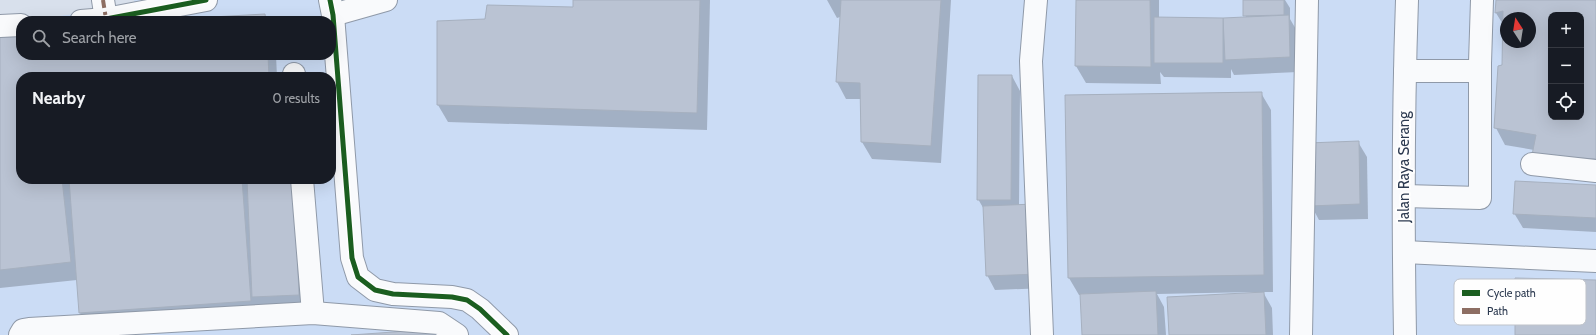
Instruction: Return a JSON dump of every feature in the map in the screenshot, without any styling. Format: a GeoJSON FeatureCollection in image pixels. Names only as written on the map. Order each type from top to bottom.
{"type":"FeatureCollection","features":[{"type":"Feature","properties":{"kind":"main road"},"geometry":{"type":"LineString","coordinates":[[92,16],[105,10],[206,0]]}},
{"type":"Feature","properties":{"kind":"main road"},"geometry":{"type":"LineString","coordinates":[[331,7],[386,0]]}},
{"type":"Feature","properties":{"kind":"main road"},"geometry":{"type":"LineString","coordinates":[[1036,0],[1032,61],[1042,335]]}},
{"type":"Feature","properties":{"kind":"main road"},"geometry":{"type":"LineString","coordinates":[[1301,335],[1307,0]]}},
{"type":"Feature","properties":{"kind":"main road","name":"Jalan Raya Serang"},"geometry":{"type":"LineString","coordinates":[[1405,335],[1404,196],[1407,0]]}},
{"type":"Feature","properties":{"kind":"main road"},"geometry":{"type":"LineString","coordinates":[[1404,196],[1480,198],[1480,67],[1482,0]]}},
{"type":"Feature","properties":{"kind":"main road"},"geometry":{"type":"LineString","coordinates":[[0,26],[16,25]]}},
{"type":"Feature","properties":{"kind":"main road"},"geometry":{"type":"LineString","coordinates":[[335,60],[352,258],[358,277],[375,290],[393,294],[452,297],[467,300],[480,308],[507,335]]}},
{"type":"Feature","properties":{"kind":"main road"},"geometry":{"type":"LineString","coordinates":[[1405,66],[1480,67]]}},
{"type":"Feature","properties":{"kind":"main road"},"geometry":{"type":"LineString","coordinates":[[1532,164],[1596,171]]}},
{"type":"Feature","properties":{"kind":"main road"},"geometry":{"type":"LineString","coordinates":[[302,184],[313,313]]}},
{"type":"Feature","properties":{"kind":"main road"},"geometry":{"type":"LineString","coordinates":[[1404,252],[1596,261]]}},
{"type":"Feature","properties":{"kind":"main road"},"geometry":{"type":"LineString","coordinates":[[20,335],[23,330],[30,329],[313,313],[439,323],[457,335]]}},
{"type":"Feature","properties":{"kind":"shaded area"},"geometry":{"type":"Polygon","coordinates":[[[134,0],[1596,0],[1596,335],[0,335],[0,24],[16,48],[16,60],[336,60],[336,16],[60,16],[134,5],[134,0]]]}},
{"type":"Feature","properties":{"kind":"building"},"geometry":{"type":"Polygon","coordinates":[[[573,0],[700,0],[697,113],[437,105],[437,21],[485,19],[487,5],[573,7],[573,0]]]}},
{"type":"Feature","properties":{"kind":"building"},"geometry":{"type":"Polygon","coordinates":[[[841,0],[941,0],[931,146],[861,142],[860,83],[836,82],[841,0]]]}},
{"type":"Feature","properties":{"kind":"building"},"geometry":{"type":"Polygon","coordinates":[[[1076,0],[1150,0],[1151,67],[1075,66],[1076,0]]]}},
{"type":"Feature","properties":{"kind":"building"},"geometry":{"type":"Polygon","coordinates":[[[1243,0],[1284,0],[1284,15],[1243,16],[1243,0]]]}},
{"type":"Feature","properties":{"kind":"building"},"geometry":{"type":"Polygon","coordinates":[[[1496,0],[1596,0],[1596,159],[1532,155],[1536,135],[1494,128],[1498,66],[1502,65],[1502,48],[1536,48],[1536,12],[1503,11],[1495,13],[1496,0]]]}},
{"type":"Feature","properties":{"kind":"building"},"geometry":{"type":"Polygon","coordinates":[[[265,14],[265,16],[230,16],[265,14]]]}},
{"type":"Feature","properties":{"kind":"building"},"geometry":{"type":"Polygon","coordinates":[[[1289,15],[1290,57],[1225,60],[1223,18],[1289,15]]]}},
{"type":"Feature","properties":{"kind":"building"},"geometry":{"type":"Polygon","coordinates":[[[1154,17],[1223,18],[1223,63],[1154,63],[1154,17]]]}},
{"type":"Feature","properties":{"kind":"building"},"geometry":{"type":"Polygon","coordinates":[[[16,28],[16,60],[268,60],[269,72],[16,72],[16,184],[63,184],[71,262],[0,270],[0,29],[16,28]]]}},
{"type":"Feature","properties":{"kind":"building"},"geometry":{"type":"Polygon","coordinates":[[[978,75],[1012,75],[1011,200],[977,200],[978,75]]]}},
{"type":"Feature","properties":{"kind":"building"},"geometry":{"type":"Polygon","coordinates":[[[1262,92],[1264,275],[1068,278],[1065,95],[1262,92]]]}},
{"type":"Feature","properties":{"kind":"building"},"geometry":{"type":"Polygon","coordinates":[[[1359,141],[1360,204],[1310,206],[1308,143],[1359,141]]]}},
{"type":"Feature","properties":{"kind":"building"},"geometry":{"type":"Polygon","coordinates":[[[1515,181],[1596,185],[1596,218],[1513,214],[1515,181]]]}},
{"type":"Feature","properties":{"kind":"building"},"geometry":{"type":"Polygon","coordinates":[[[69,184],[242,184],[251,301],[79,313],[69,184]]]}},
{"type":"Feature","properties":{"kind":"building"},"geometry":{"type":"Polygon","coordinates":[[[247,184],[294,184],[299,295],[252,297],[247,184]]]}},
{"type":"Feature","properties":{"kind":"building"},"geometry":{"type":"Polygon","coordinates":[[[1035,204],[1038,274],[986,276],[983,206],[1035,204]]]}},
{"type":"Feature","properties":{"kind":"building"},"geometry":{"type":"Polygon","coordinates":[[[1515,278],[1556,279],[1515,279],[1515,278]]]}},
{"type":"Feature","properties":{"kind":"building"},"geometry":{"type":"Polygon","coordinates":[[[1586,280],[1596,280],[1596,335],[1515,335],[1515,325],[1586,325],[1586,280]]]}},
{"type":"Feature","properties":{"kind":"building"},"geometry":{"type":"Polygon","coordinates":[[[1156,291],[1158,335],[1082,335],[1080,294],[1156,291]]]}},
{"type":"Feature","properties":{"kind":"building"},"geometry":{"type":"Polygon","coordinates":[[[1264,292],[1266,335],[1169,335],[1167,297],[1264,292]]]}},
{"type":"Feature","properties":{"kind":"building"},"geometry":{"type":"Polygon","coordinates":[[[436,329],[436,335],[351,335],[436,329]]]}},
{"type":"Feature","properties":{"kind":"marked path"},"geometry":{"type":"LineString","coordinates":[[103,0],[106,16]]}},
{"type":"Feature","properties":{"kind":"cycle path"},"geometry":{"type":"LineString","coordinates":[[122,16],[206,0]]}},
{"type":"Feature","properties":{"kind":"cycle path"},"geometry":{"type":"LineString","coordinates":[[330,0],[333,16]]}},
{"type":"Feature","properties":{"kind":"cycle path"},"geometry":{"type":"LineString","coordinates":[[336,53],[352,258],[358,277],[375,290],[393,294],[452,297],[467,300],[480,309],[507,335]]}}]}
